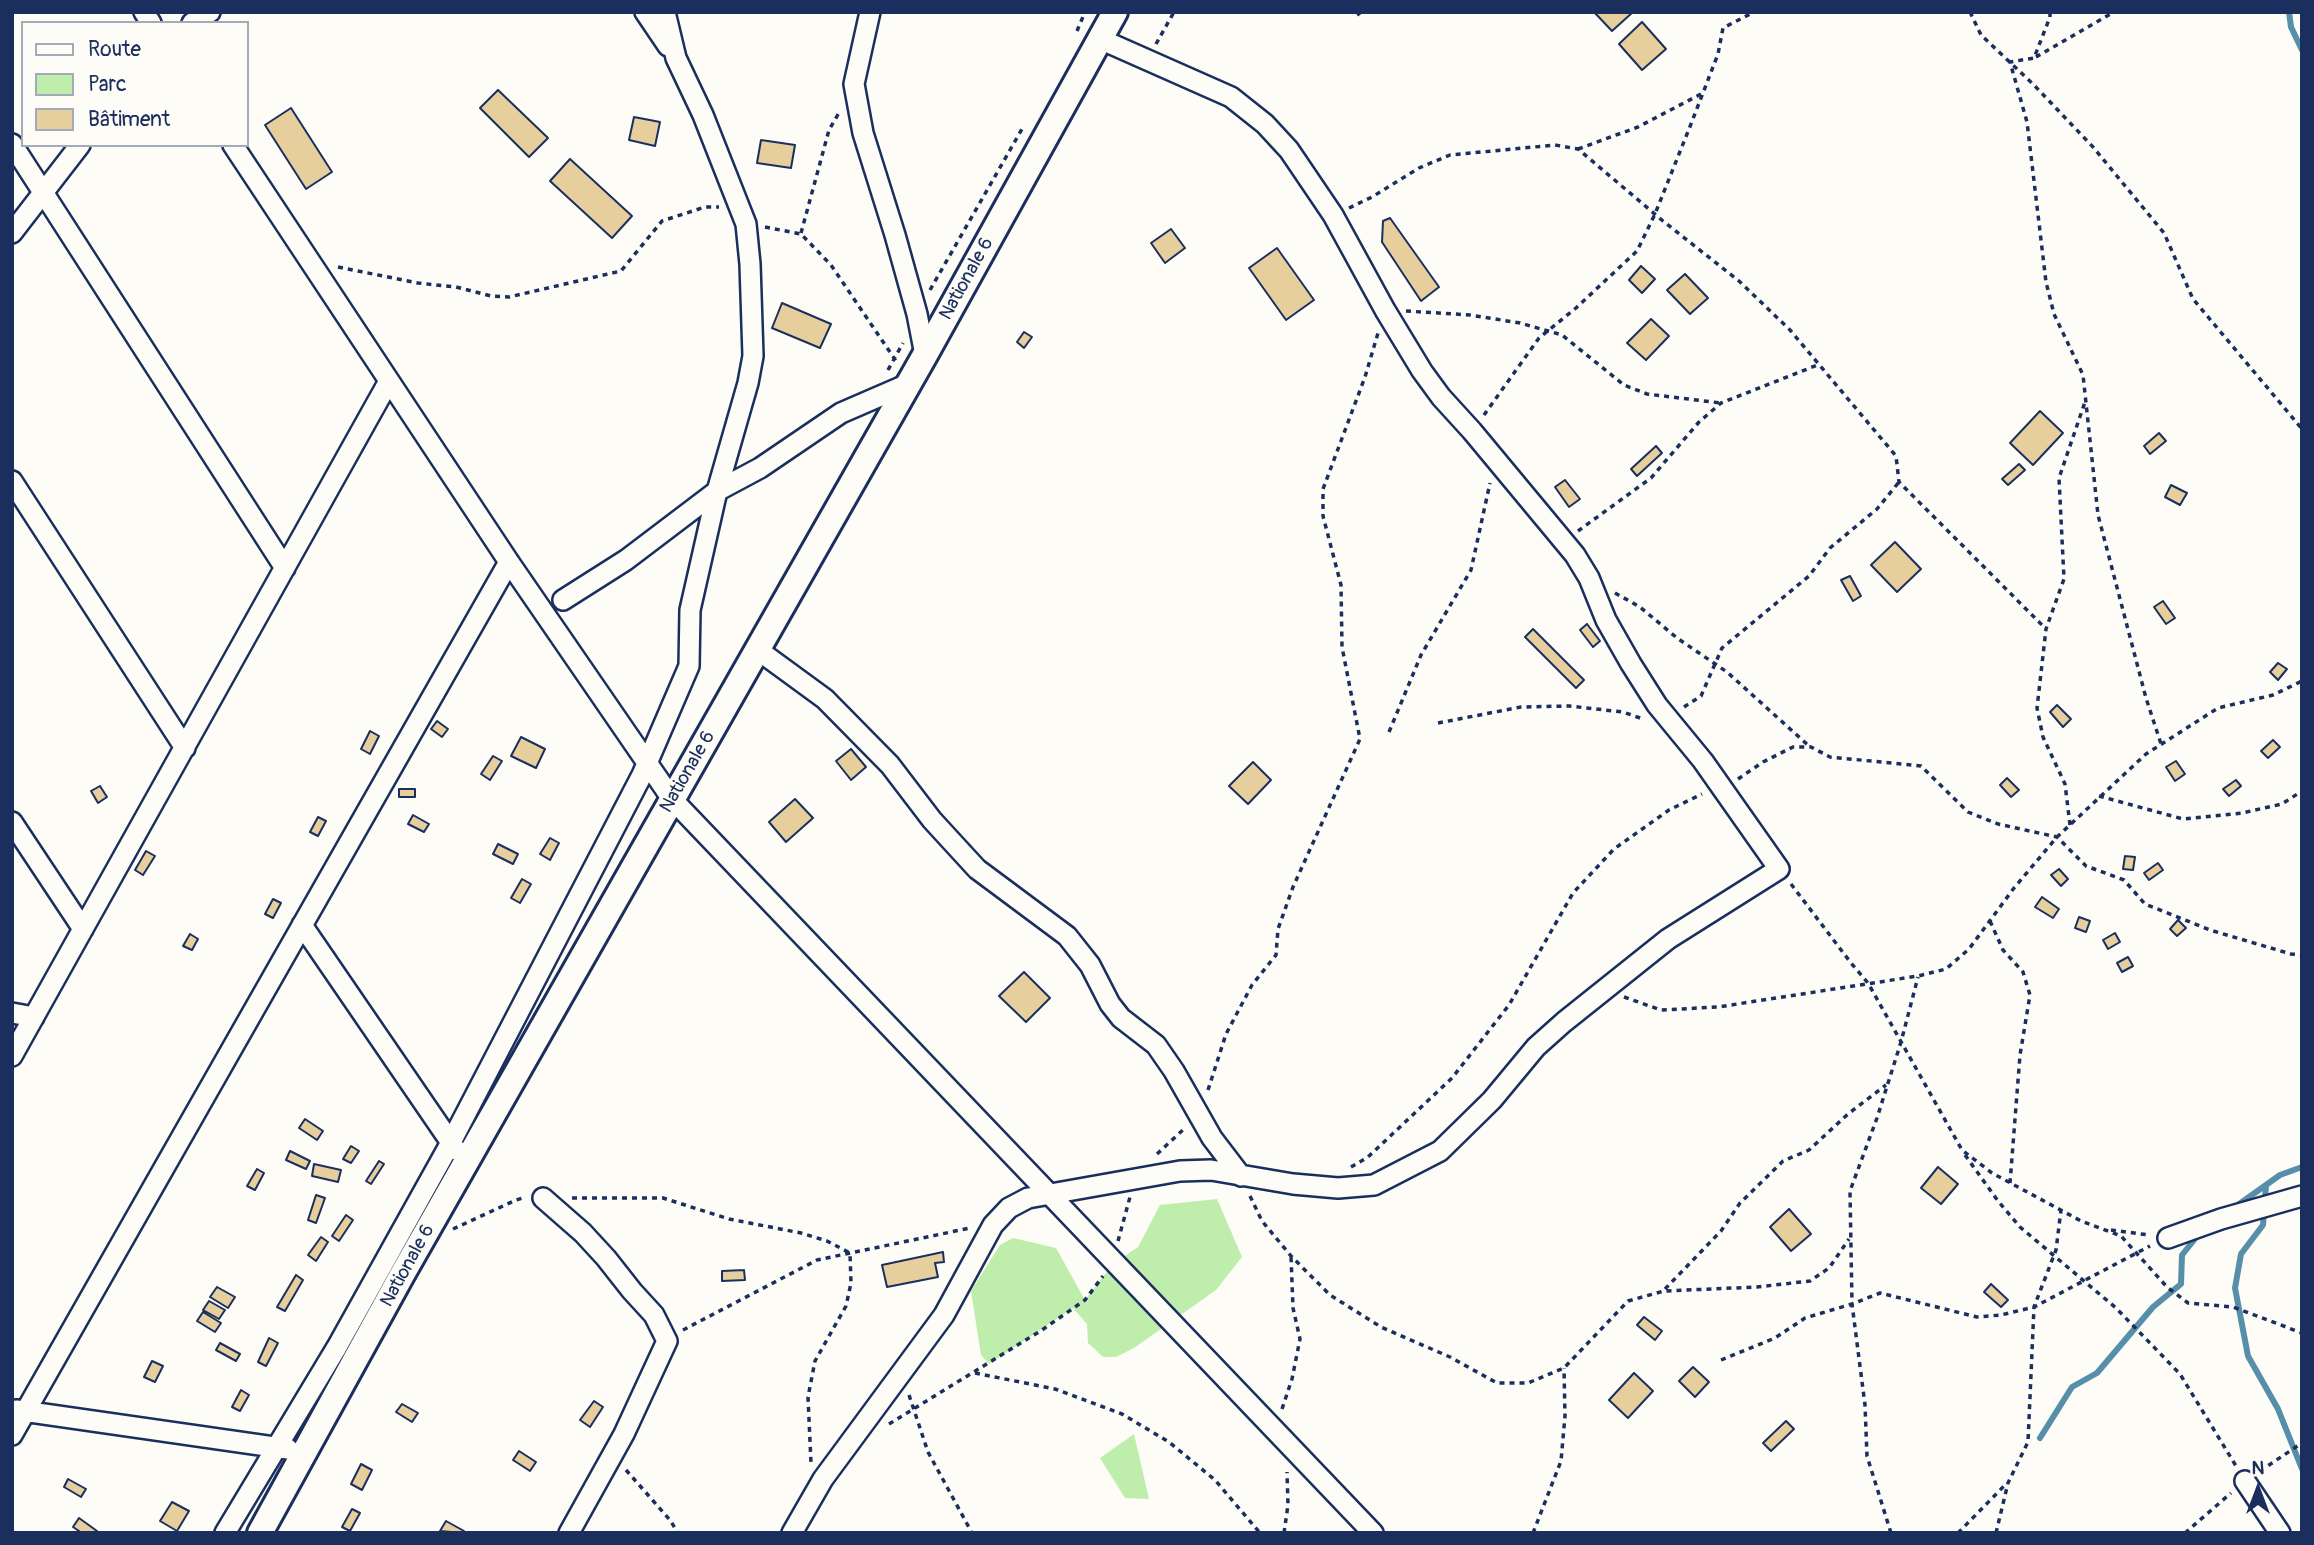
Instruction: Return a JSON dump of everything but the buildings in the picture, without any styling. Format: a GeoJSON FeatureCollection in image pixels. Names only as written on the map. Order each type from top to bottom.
{"type":"FeatureCollection","features":[{"type":"Feature","properties":{"kind":"main road","name":"Nationale 6"},"geometry":{"type":"LineString","coordinates":[[260,1533],[419,1244],[925,355],[1088,36],[1115,12]]}},
{"type":"Feature","properties":{"kind":"street"},"geometry":{"type":"LineString","coordinates":[[226,1533],[337,1347],[451,1142],[647,762],[690,666],[690,610],[717,491],[748,383],[753,356],[750,264],[742,215],[703,115],[676,58],[645,12]]}},
{"type":"Feature","properties":{"kind":"street"},"geometry":{"type":"LineString","coordinates":[[665,12],[676,58]]}},
{"type":"Feature","properties":{"kind":"street"},"geometry":{"type":"LineString","coordinates":[[870,12],[854,84],[863,134],[917,314],[925,355]]}},
{"type":"Feature","properties":{"kind":"street"},"geometry":{"type":"LineString","coordinates":[[792,1533],[840,1455],[944,1315],[993,1225],[1009,1208],[1028,1198],[1180,1171],[1212,1170],[1338,1188],[1374,1185],[1440,1151],[1492,1100],[1536,1047],[1564,1022],[1668,939],[1779,869],[1631,664],[1606,620],[1589,578],[1564,541],[1441,397],[1385,310],[1334,215],[1289,150],[1265,124],[1231,97],[1088,36]]}},
{"type":"Feature","properties":{"kind":"street"},"geometry":{"type":"LineString","coordinates":[[12,144],[285,568]]}},
{"type":"Feature","properties":{"kind":"street"},"geometry":{"type":"LineString","coordinates":[[12,233],[78,147]]}},
{"type":"Feature","properties":{"kind":"street"},"geometry":{"type":"LineString","coordinates":[[234,147],[509,562],[672,799],[1373,1533]]}},
{"type":"Feature","properties":{"kind":"street"},"geometry":{"type":"LineString","coordinates":[[12,1056],[389,382]]}},
{"type":"Feature","properties":{"kind":"street"},"geometry":{"type":"LineString","coordinates":[[563,600],[626,560],[717,491],[760,468],[841,413],[908,384]]}},
{"type":"Feature","properties":{"kind":"street"},"geometry":{"type":"LineString","coordinates":[[12,481],[185,748]]}},
{"type":"Feature","properties":{"kind":"street"},"geometry":{"type":"LineString","coordinates":[[12,1435],[19,1410],[302,925],[509,562]]}},
{"type":"Feature","properties":{"kind":"street"},"geometry":{"type":"LineString","coordinates":[[758,650],[825,699],[890,765],[932,820],[977,869],[1067,936],[1090,965],[1110,1004],[1121,1018],[1156,1045],[1212,1138],[1241,1176]]}},
{"type":"Feature","properties":{"kind":"street"},"geometry":{"type":"LineString","coordinates":[[12,822],[83,929]]}},
{"type":"Feature","properties":{"kind":"street"},"geometry":{"type":"LineString","coordinates":[[302,925],[465,1163]]}},
{"type":"Feature","properties":{"kind":"street"},"geometry":{"type":"LineString","coordinates":[[12,1013],[34,1017]]}},
{"type":"Feature","properties":{"kind":"street"},"geometry":{"type":"LineString","coordinates":[[2168,1238],[2221,1219],[2302,1196]]}},
{"type":"Feature","properties":{"kind":"street"},"geometry":{"type":"LineString","coordinates":[[543,1198],[583,1233],[606,1258],[654,1315],[667,1341],[624,1434],[569,1533]]}},
{"type":"Feature","properties":{"kind":"street"},"geometry":{"type":"LineString","coordinates":[[19,1410],[306,1451]]}},
{"type":"Feature","properties":{"kind":"street"},"geometry":{"type":"LineString","coordinates":[[2245,1480],[2280,1533]]}},
{"type":"Feature","properties":{"kind":"path"},"geometry":{"type":"LineString","coordinates":[[1085,12],[1088,36]]}},
{"type":"Feature","properties":{"kind":"path"},"geometry":{"type":"LineString","coordinates":[[1147,59],[1174,12]]}},
{"type":"Feature","properties":{"kind":"path"},"geometry":{"type":"LineString","coordinates":[[1472,431],[1539,338],[1637,251],[1655,214],[1718,54],[1723,28],[1754,12]]}},
{"type":"Feature","properties":{"kind":"path"},"geometry":{"type":"LineString","coordinates":[[1970,12],[1981,35],[2093,147],[2164,233],[2193,299],[2302,429]]}},
{"type":"Feature","properties":{"kind":"path"},"geometry":{"type":"LineString","coordinates":[[2034,58],[2050,12]]}},
{"type":"Feature","properties":{"kind":"path"},"geometry":{"type":"LineString","coordinates":[[2010,62],[2034,58],[2114,12]]}},
{"type":"Feature","properties":{"kind":"path"},"geometry":{"type":"LineString","coordinates":[[2010,62],[2026,122],[2046,282],[2054,314],[2083,375],[2098,515],[2146,698],[2161,744]]}},
{"type":"Feature","properties":{"kind":"path"},"geometry":{"type":"LineString","coordinates":[[801,234],[829,130],[854,84]]}},
{"type":"Feature","properties":{"kind":"path"},"geometry":{"type":"LineString","coordinates":[[1334,215],[1372,197],[1419,168],[1450,155],[1555,145],[1578,149],[1638,127],[1702,94]]}},
{"type":"Feature","properties":{"kind":"path"},"geometry":{"type":"LineString","coordinates":[[868,402],[895,359],[917,314],[1025,125]]}},
{"type":"Feature","properties":{"kind":"path"},"geometry":{"type":"LineString","coordinates":[[1578,149],[1739,281],[1790,330],[1896,456],[1899,482],[2046,629]]}},
{"type":"Feature","properties":{"kind":"path"},"geometry":{"type":"LineString","coordinates":[[311,263],[418,283],[456,287],[491,296],[509,296],[621,271],[662,221],[705,207],[742,215],[801,234],[831,265],[895,359],[908,384]]}},
{"type":"Feature","properties":{"kind":"path"},"geometry":{"type":"LineString","coordinates":[[882,1429],[1042,1331],[1085,1300],[1113,1261],[1135,1177],[1199,1115],[1226,1034],[1252,985],[1276,954],[1278,929],[1293,887],[1360,739],[1342,647],[1341,584],[1323,516],[1323,489],[1365,377],[1385,310],[1470,315],[1549,331],[1562,335],[1624,385],[1647,394],[1721,403]]}},
{"type":"Feature","properties":{"kind":"path"},"geometry":{"type":"LineString","coordinates":[[1564,541],[1651,478],[1699,422],[1721,403],[1820,364]]}},
{"type":"Feature","properties":{"kind":"path"},"geometry":{"type":"LineString","coordinates":[[2070,825],[2065,784],[2043,737],[2037,708],[2046,629],[2064,579],[2059,478],[2086,400]]}},
{"type":"Feature","properties":{"kind":"path"},"geometry":{"type":"LineString","coordinates":[[1389,732],[1421,655],[1471,570],[1495,458]]}},
{"type":"Feature","properties":{"kind":"path"},"geometry":{"type":"LineString","coordinates":[[1668,718],[1701,696],[1722,648],[1809,576],[1830,548],[1877,509],[1899,482]]}},
{"type":"Feature","properties":{"kind":"path"},"geometry":{"type":"LineString","coordinates":[[1589,578],[1640,607],[1677,638],[1715,664],[1811,747],[1830,757],[1920,766],[1968,812],[1998,824],[2057,837],[2086,866],[2124,880],[2145,904],[2155,909],[2210,930],[2302,955]]}},
{"type":"Feature","properties":{"kind":"path"},"geometry":{"type":"LineString","coordinates":[[1607,990],[1661,1010],[1718,1007],[1918,976],[1946,969],[1969,949],[2057,837],[2146,754],[2218,708],[2273,695],[2302,681]]}},
{"type":"Feature","properties":{"kind":"path"},"geometry":{"type":"LineString","coordinates":[[1438,723],[1521,707],[1569,706],[1623,712],[1646,720]]}},
{"type":"Feature","properties":{"kind":"path"},"geometry":{"type":"LineString","coordinates":[[1348,1168],[1368,1157],[1452,1077],[1509,1005],[1573,893],[1614,849],[1669,810],[1720,786],[1733,783],[1763,762],[1793,747],[1811,747]]}},
{"type":"Feature","properties":{"kind":"path"},"geometry":{"type":"LineString","coordinates":[[2099,796],[2183,819],[2242,813],[2269,807],[2282,804],[2302,792]]}},
{"type":"Feature","properties":{"kind":"path"},"geometry":{"type":"LineString","coordinates":[[1779,869],[1868,983],[1962,1150],[1998,1201],[2020,1227],[2116,1308],[2180,1374],[2245,1480]]}},
{"type":"Feature","properties":{"kind":"path"},"geometry":{"type":"LineString","coordinates":[[1990,921],[2003,950],[2023,972],[2030,995],[2020,1055],[2010,1183]]}},
{"type":"Feature","properties":{"kind":"path"},"geometry":{"type":"LineString","coordinates":[[1891,1533],[1867,1456],[1865,1405],[1852,1304],[1850,1191],[1888,1084],[1918,976]]}},
{"type":"Feature","properties":{"kind":"path"},"geometry":{"type":"LineString","coordinates":[[1664,1291],[1721,1231],[1740,1203],[1783,1161],[1809,1150],[1848,1114],[1888,1084]]}},
{"type":"Feature","properties":{"kind":"path"},"geometry":{"type":"LineString","coordinates":[[1962,1150],[2010,1183],[2081,1221],[2121,1236],[2167,1287],[2188,1303],[2233,1307],[2302,1333]]}},
{"type":"Feature","properties":{"kind":"path"},"geometry":{"type":"LineString","coordinates":[[1241,1176],[1262,1221],[1290,1256],[1330,1295],[1381,1327],[1450,1357],[1497,1383],[1528,1383],[1564,1368],[1628,1301],[1664,1291],[1757,1287],[1810,1281],[1829,1268],[1849,1239]]}},
{"type":"Feature","properties":{"kind":"path"},"geometry":{"type":"LineString","coordinates":[[419,1244],[516,1199],[529,1196],[663,1198],[729,1219],[801,1233],[827,1241],[850,1253]]}},
{"type":"Feature","properties":{"kind":"path"},"geometry":{"type":"LineString","coordinates":[[1996,1533],[2008,1483],[2028,1442],[2034,1307],[2054,1255],[2061,1210]]}},
{"type":"Feature","properties":{"kind":"path"},"geometry":{"type":"LineString","coordinates":[[667,1341],[688,1327],[817,1260],[993,1225]]}},
{"type":"Feature","properties":{"kind":"path"},"geometry":{"type":"LineString","coordinates":[[2105,1229],[2168,1238]]}},
{"type":"Feature","properties":{"kind":"path"},"geometry":{"type":"LineString","coordinates":[[1721,1360],[1775,1338],[1805,1318],[1880,1293],[1977,1317],[2001,1315],[2034,1307],[2168,1238]]}},
{"type":"Feature","properties":{"kind":"path"},"geometry":{"type":"LineString","coordinates":[[812,1498],[808,1397],[815,1361],[846,1306],[851,1283],[850,1253]]}},
{"type":"Feature","properties":{"kind":"path"},"geometry":{"type":"LineString","coordinates":[[1284,1533],[1288,1505],[1280,1414],[1292,1379],[1300,1339],[1293,1308],[1290,1256]]}},
{"type":"Feature","properties":{"kind":"path"},"geometry":{"type":"LineString","coordinates":[[1533,1533],[1561,1461],[1565,1416],[1564,1368]]}},
{"type":"Feature","properties":{"kind":"path"},"geometry":{"type":"LineString","coordinates":[[975,1373],[1055,1389],[1122,1415],[1168,1442],[1215,1480],[1260,1533]]}},
{"type":"Feature","properties":{"kind":"path"},"geometry":{"type":"LineString","coordinates":[[902,1374],[928,1452],[972,1533]]}},
{"type":"Feature","properties":{"kind":"path"},"geometry":{"type":"LineString","coordinates":[[624,1434],[626,1471],[670,1520],[678,1533]]}},
{"type":"Feature","properties":{"kind":"path"},"geometry":{"type":"LineString","coordinates":[[1958,1533],[2008,1483]]}},
{"type":"Feature","properties":{"kind":"green space"},"geometry":{"type":"Polygon","coordinates":[[[1217,1199],[1242,1257],[1216,1290],[1134,1348],[1116,1357],[1103,1357],[1088,1343],[1087,1324],[1073,1308],[989,1364],[981,1355],[971,1291],[1000,1245],[1013,1238],[1056,1248],[1085,1300],[1113,1264],[1138,1247],[1160,1205],[1217,1199]]]}},
{"type":"Feature","properties":{"kind":"green space"},"geometry":{"type":"Polygon","coordinates":[[[1134,1434],[1149,1499],[1125,1498],[1100,1458],[1134,1434]]]}},
{"type":"Feature","properties":{"kind":"waterway"},"geometry":{"type":"LineString","coordinates":[[2289,12],[2291,27],[2302,50]]}},
{"type":"Feature","properties":{"kind":"waterway"},"geometry":{"type":"LineString","coordinates":[[2235,1207],[2280,1175],[2302,1167]]}},
{"type":"Feature","properties":{"kind":"waterway"},"geometry":{"type":"LineString","coordinates":[[2266,1185],[2263,1225],[2241,1254],[2235,1288],[2248,1356],[2278,1409],[2302,1469]]}},
{"type":"Feature","properties":{"kind":"waterway"},"geometry":{"type":"LineString","coordinates":[[2040,1438],[2072,1387],[2097,1373],[2153,1307],[2181,1284],[2182,1255],[2198,1235]]}}]}
